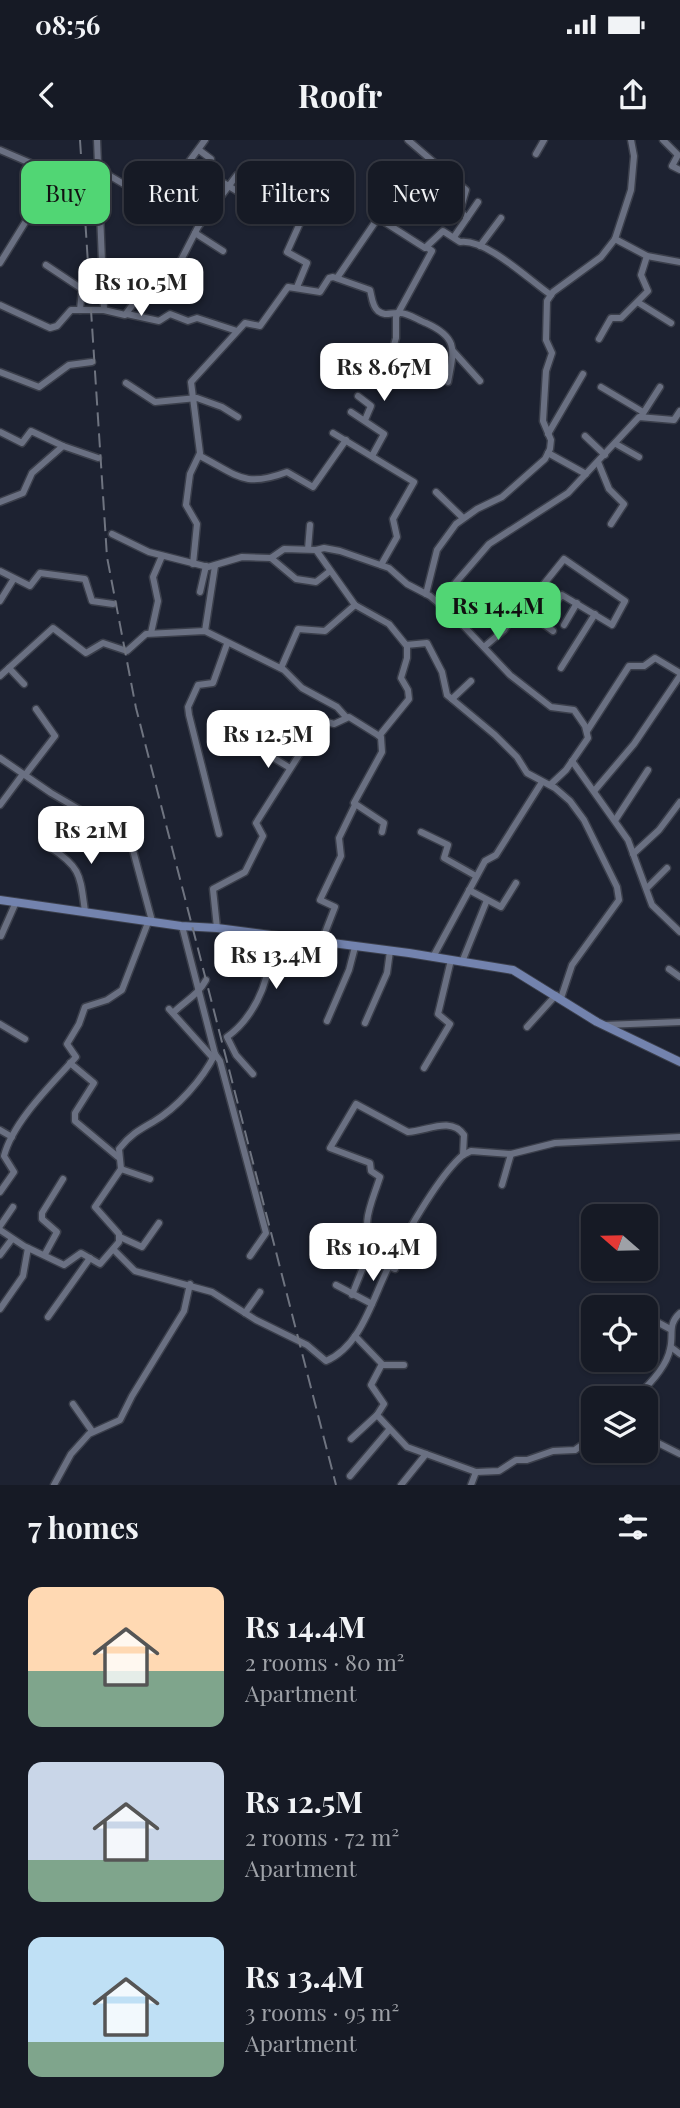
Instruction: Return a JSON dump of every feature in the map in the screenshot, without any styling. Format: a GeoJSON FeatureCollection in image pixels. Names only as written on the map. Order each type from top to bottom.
{"type":"FeatureCollection","features":[{"type":"Feature","properties":{"kind":"main road"},"geometry":{"type":"LineString","coordinates":[[0,900],[390,951],[513,970],[603,1025],[680,1062]]}},
{"type":"Feature","properties":{"kind":"street"},"geometry":{"type":"LineString","coordinates":[[97,140],[99,161]]}},
{"type":"Feature","properties":{"kind":"street"},"geometry":{"type":"LineString","coordinates":[[110,176],[127,186],[138,177],[169,189],[205,140]]}},
{"type":"Feature","properties":{"kind":"street"},"geometry":{"type":"LineString","coordinates":[[408,140],[466,190],[460,211],[467,218]]}},
{"type":"Feature","properties":{"kind":"street"},"geometry":{"type":"LineString","coordinates":[[536,154],[544,140]]}},
{"type":"Feature","properties":{"kind":"street"},"geometry":{"type":"LineString","coordinates":[[426,594],[437,550],[463,518],[502,497],[548,453],[551,440],[543,421],[547,365],[552,353],[546,335],[547,301],[551,295],[601,257],[615,239],[631,190],[634,156],[631,140]]}},
{"type":"Feature","properties":{"kind":"street"},"geometry":{"type":"LineString","coordinates":[[663,140],[678,155],[672,166],[680,170]]}},
{"type":"Feature","properties":{"kind":"street"},"geometry":{"type":"LineString","coordinates":[[0,150],[25,161]]}},
{"type":"Feature","properties":{"kind":"street"},"geometry":{"type":"LineString","coordinates":[[199,150],[211,159],[207,172],[237,192]]}},
{"type":"Feature","properties":{"kind":"street"},"geometry":{"type":"LineString","coordinates":[[175,269],[195,233],[237,177]]}},
{"type":"Feature","properties":{"kind":"street"},"geometry":{"type":"LineString","coordinates":[[454,237],[478,202]]}},
{"type":"Feature","properties":{"kind":"street"},"geometry":{"type":"LineString","coordinates":[[337,278],[377,218],[432,251],[395,321],[396,338],[388,365]]}},
{"type":"Feature","properties":{"kind":"street"},"geometry":{"type":"LineString","coordinates":[[480,246],[501,218]]}},
{"type":"Feature","properties":{"kind":"street"},"geometry":{"type":"LineString","coordinates":[[0,262],[24,224]]}},
{"type":"Feature","properties":{"kind":"street"},"geometry":{"type":"LineString","coordinates":[[102,224],[104,310]]}},
{"type":"Feature","properties":{"kind":"street"},"geometry":{"type":"LineString","coordinates":[[297,287],[307,263],[287,252],[298,224]]}},
{"type":"Feature","properties":{"kind":"street"},"geometry":{"type":"LineString","coordinates":[[428,248],[443,230],[503,258],[523,277],[551,295]]}},
{"type":"Feature","properties":{"kind":"street"},"geometry":{"type":"LineString","coordinates":[[195,233],[223,251]]}},
{"type":"Feature","properties":{"kind":"street"},"geometry":{"type":"LineString","coordinates":[[0,239],[9,245]]}},
{"type":"Feature","properties":{"kind":"street"},"geometry":{"type":"LineString","coordinates":[[615,239],[647,256],[680,262]]}},
{"type":"Feature","properties":{"kind":"street"},"geometry":{"type":"LineString","coordinates":[[599,339],[611,318],[621,318],[639,303],[649,289],[641,275],[647,256]]}},
{"type":"Feature","properties":{"kind":"street"},"geometry":{"type":"LineString","coordinates":[[46,265],[82,289],[80,310]]}},
{"type":"Feature","properties":{"kind":"street"},"geometry":{"type":"LineString","coordinates":[[127,314],[159,270],[175,269],[185,274],[184,284],[195,288]]}},
{"type":"Feature","properties":{"kind":"street"},"geometry":{"type":"LineString","coordinates":[[193,564],[197,524],[186,505],[190,474],[200,456],[192,379],[207,368],[246,323],[260,326],[285,289],[290,286],[320,292],[329,278],[337,278],[370,290],[374,307],[379,312],[399,312],[443,331],[452,343],[453,351],[448,382]]}},
{"type":"Feature","properties":{"kind":"street"},"geometry":{"type":"LineString","coordinates":[[639,303],[671,323]]}},
{"type":"Feature","properties":{"kind":"street"},"geometry":{"type":"LineString","coordinates":[[0,306],[50,328],[57,326],[71,310],[104,310],[159,321],[170,314],[188,321],[197,318],[237,331]]}},
{"type":"Feature","properties":{"kind":"street"},"geometry":{"type":"LineString","coordinates":[[453,351],[480,381]]}},
{"type":"Feature","properties":{"kind":"street"},"geometry":{"type":"LineString","coordinates":[[0,372],[39,387],[69,365],[92,362]]}},
{"type":"Feature","properties":{"kind":"street"},"geometry":{"type":"LineString","coordinates":[[548,434],[583,374]]}},
{"type":"Feature","properties":{"kind":"street"},"geometry":{"type":"LineString","coordinates":[[125,383],[155,402],[193,398],[213,402],[238,417]]}},
{"type":"Feature","properties":{"kind":"street"},"geometry":{"type":"LineString","coordinates":[[601,387],[642,414],[674,420],[680,411]]}},
{"type":"Feature","properties":{"kind":"street"},"geometry":{"type":"LineString","coordinates":[[439,602],[488,544],[554,503],[586,474],[642,414],[660,387]]}},
{"type":"Feature","properties":{"kind":"street"},"geometry":{"type":"LineString","coordinates":[[358,396],[371,406],[365,420]]}},
{"type":"Feature","properties":{"kind":"street"},"geometry":{"type":"LineString","coordinates":[[351,412],[385,436],[372,456]]}},
{"type":"Feature","properties":{"kind":"street"},"geometry":{"type":"LineString","coordinates":[[0,432],[22,443],[31,431],[98,458]]}},
{"type":"Feature","properties":{"kind":"street"},"geometry":{"type":"LineString","coordinates":[[333,433],[414,482],[393,519],[397,537],[381,565]]}},
{"type":"Feature","properties":{"kind":"street"},"geometry":{"type":"LineString","coordinates":[[584,436],[605,455]]}},
{"type":"Feature","properties":{"kind":"street"},"geometry":{"type":"LineString","coordinates":[[200,456],[246,480],[269,480],[287,471],[313,487],[346,440]]}},
{"type":"Feature","properties":{"kind":"street"},"geometry":{"type":"LineString","coordinates":[[616,444],[639,457]]}},
{"type":"Feature","properties":{"kind":"street"},"geometry":{"type":"LineString","coordinates":[[0,502],[23,492],[32,473],[63,446]]}},
{"type":"Feature","properties":{"kind":"street"},"geometry":{"type":"LineString","coordinates":[[548,453],[586,474]]}},
{"type":"Feature","properties":{"kind":"street"},"geometry":{"type":"LineString","coordinates":[[598,462],[609,489],[624,504],[611,524]]}},
{"type":"Feature","properties":{"kind":"street"},"geometry":{"type":"LineString","coordinates":[[436,492],[463,518]]}},
{"type":"Feature","properties":{"kind":"street"},"geometry":{"type":"LineString","coordinates":[[310,525],[312,549],[355,605],[389,624],[407,645],[407,658],[401,678],[408,690],[409,699],[379,736]]}},
{"type":"Feature","properties":{"kind":"street"},"geometry":{"type":"LineString","coordinates":[[112,534],[162,556],[193,564],[215,566],[242,557],[271,558],[299,580],[316,582],[330,571]]}},
{"type":"Feature","properties":{"kind":"street"},"geometry":{"type":"LineString","coordinates":[[271,558],[280,550],[328,548],[381,565],[439,602],[510,675],[551,707],[574,710],[587,730],[588,738],[550,785]]}},
{"type":"Feature","properties":{"kind":"street"},"geometry":{"type":"LineString","coordinates":[[151,633],[158,597],[153,578],[162,556]]}},
{"type":"Feature","properties":{"kind":"street"},"geometry":{"type":"LineString","coordinates":[[484,647],[504,630],[527,598],[535,596],[564,559],[625,600],[614,625],[562,595],[555,603]]}},
{"type":"Feature","properties":{"kind":"street"},"geometry":{"type":"LineString","coordinates":[[200,592],[206,566]]}},
{"type":"Feature","properties":{"kind":"street"},"geometry":{"type":"LineString","coordinates":[[205,631],[215,566]]}},
{"type":"Feature","properties":{"kind":"street"},"geometry":{"type":"LineString","coordinates":[[0,571],[13,580],[30,586],[40,573],[85,579],[92,601],[113,604]]}},
{"type":"Feature","properties":{"kind":"street"},"geometry":{"type":"LineString","coordinates":[[0,601],[13,580]]}},
{"type":"Feature","properties":{"kind":"street"},"geometry":{"type":"LineString","coordinates":[[564,625],[577,603]]}},
{"type":"Feature","properties":{"kind":"street"},"geometry":{"type":"LineString","coordinates":[[281,668],[298,629],[325,631],[355,605]]}},
{"type":"Feature","properties":{"kind":"street"},"geometry":{"type":"LineString","coordinates":[[473,606],[504,630]]}},
{"type":"Feature","properties":{"kind":"street"},"geometry":{"type":"LineString","coordinates":[[520,607],[553,631]]}},
{"type":"Feature","properties":{"kind":"street"},"geometry":{"type":"LineString","coordinates":[[561,668],[595,614]]}},
{"type":"Feature","properties":{"kind":"street"},"geometry":{"type":"LineString","coordinates":[[0,676],[50,628],[55,628],[86,653],[103,643],[127,652],[151,633],[205,631],[281,668],[302,688],[337,707],[346,717],[379,736],[384,744],[382,752],[339,838],[341,856],[320,901],[335,907],[321,943]]}},
{"type":"Feature","properties":{"kind":"street"},"geometry":{"type":"LineString","coordinates":[[407,645],[428,643],[442,672],[444,691],[495,735],[517,757],[527,773],[550,785],[570,801],[584,820],[620,897],[572,965],[558,996],[527,1027]]}},
{"type":"Feature","properties":{"kind":"street"},"geometry":{"type":"LineString","coordinates":[[219,834],[188,711],[198,685],[213,682],[227,644]]}},
{"type":"Feature","properties":{"kind":"street"},"geometry":{"type":"LineString","coordinates":[[587,730],[629,666],[644,666],[655,658],[680,675],[634,744],[595,790]]}},
{"type":"Feature","properties":{"kind":"street"},"geometry":{"type":"LineString","coordinates":[[9,668],[24,684]]}},
{"type":"Feature","properties":{"kind":"street"},"geometry":{"type":"LineString","coordinates":[[452,699],[471,681]]}},
{"type":"Feature","properties":{"kind":"street"},"geometry":{"type":"LineString","coordinates":[[0,805],[55,736],[36,709]]}},
{"type":"Feature","properties":{"kind":"street"},"geometry":{"type":"LineString","coordinates":[[217,928],[213,889],[241,876],[253,861],[262,836],[256,823],[306,744],[311,723],[320,720],[334,724],[346,717]]}},
{"type":"Feature","properties":{"kind":"street"},"geometry":{"type":"LineString","coordinates":[[259,749],[290,768]]}},
{"type":"Feature","properties":{"kind":"street"},"geometry":{"type":"LineString","coordinates":[[0,758],[130,839],[151,920],[122,990],[104,1001],[87,1005],[68,1044],[77,1054],[12,1137],[4,1156],[14,1172],[0,1192]]}},
{"type":"Feature","properties":{"kind":"street"},"geometry":{"type":"LineString","coordinates":[[572,761],[615,819],[633,854],[655,909],[680,932]]}},
{"type":"Feature","properties":{"kind":"street"},"geometry":{"type":"LineString","coordinates":[[615,819],[648,770]]}},
{"type":"Feature","properties":{"kind":"street"},"geometry":{"type":"LineString","coordinates":[[433,957],[487,858],[496,855],[542,782]]}},
{"type":"Feature","properties":{"kind":"street"},"geometry":{"type":"LineString","coordinates":[[633,854],[659,830],[680,802]]}},
{"type":"Feature","properties":{"kind":"street"},"geometry":{"type":"LineString","coordinates":[[355,805],[384,823],[382,832]]}},
{"type":"Feature","properties":{"kind":"street"},"geometry":{"type":"LineString","coordinates":[[421,832],[448,845],[443,858],[476,876]]}},
{"type":"Feature","properties":{"kind":"street"},"geometry":{"type":"LineString","coordinates":[[51,848],[72,862],[79,871],[85,911]]}},
{"type":"Feature","properties":{"kind":"street"},"geometry":{"type":"LineString","coordinates":[[647,888],[667,867]]}},
{"type":"Feature","properties":{"kind":"street"},"geometry":{"type":"LineString","coordinates":[[469,890],[501,907],[516,883]]}},
{"type":"Feature","properties":{"kind":"street"},"geometry":{"type":"LineString","coordinates":[[462,962],[487,900]]}},
{"type":"Feature","properties":{"kind":"street"},"geometry":{"type":"LineString","coordinates":[[1,936],[16,902]]}},
{"type":"Feature","properties":{"kind":"street"},"geometry":{"type":"LineString","coordinates":[[159,1223],[142,1247],[120,1237],[95,1207],[121,1169],[119,1149],[127,1139],[188,1092],[214,1056],[183,926]]}},
{"type":"Feature","properties":{"kind":"street"},"geometry":{"type":"LineString","coordinates":[[249,961],[259,934]]}},
{"type":"Feature","properties":{"kind":"street"},"geometry":{"type":"LineString","coordinates":[[282,955],[289,939]]}},
{"type":"Feature","properties":{"kind":"street"},"geometry":{"type":"LineString","coordinates":[[327,1021],[349,970],[355,947]]}},
{"type":"Feature","properties":{"kind":"street"},"geometry":{"type":"LineString","coordinates":[[253,950],[270,955],[265,981],[249,1014],[227,1037],[236,1055],[253,1074]]}},
{"type":"Feature","properties":{"kind":"street"},"geometry":{"type":"LineString","coordinates":[[365,1023],[387,973],[390,951]]}},
{"type":"Feature","properties":{"kind":"street"},"geometry":{"type":"LineString","coordinates":[[424,1068],[450,1024],[438,1014],[451,960]]}},
{"type":"Feature","properties":{"kind":"street"},"geometry":{"type":"LineString","coordinates":[[669,969],[680,977]]}},
{"type":"Feature","properties":{"kind":"street"},"geometry":{"type":"LineString","coordinates":[[206,980],[199,994],[171,1011],[220,1061],[266,1233],[250,1256]]}},
{"type":"Feature","properties":{"kind":"street"},"geometry":{"type":"LineString","coordinates":[[603,1025],[680,1022]]}},
{"type":"Feature","properties":{"kind":"street"},"geometry":{"type":"LineString","coordinates":[[0,1024],[25,1039]]}},
{"type":"Feature","properties":{"kind":"street"},"geometry":{"type":"LineString","coordinates":[[70,1063],[94,1083],[75,1113],[75,1121],[120,1158]]}},
{"type":"Feature","properties":{"kind":"street"},"geometry":{"type":"LineString","coordinates":[[392,1268],[374,1253],[366,1234],[365,1223],[380,1177],[371,1171],[370,1163],[330,1148],[356,1104],[408,1132],[444,1124],[458,1129],[464,1135],[463,1155]]}},
{"type":"Feature","properties":{"kind":"street"},"geometry":{"type":"LineString","coordinates":[[0,1130],[12,1137]]}},
{"type":"Feature","properties":{"kind":"street"},"geometry":{"type":"LineString","coordinates":[[114,1250],[135,1271],[212,1292],[245,1313],[307,1345],[323,1361],[332,1358],[355,1336],[428,1199],[463,1155],[471,1151],[511,1154],[555,1143],[680,1137]]}},
{"type":"Feature","properties":{"kind":"street"},"geometry":{"type":"LineString","coordinates":[[502,1185],[511,1154]]}},
{"type":"Feature","properties":{"kind":"street"},"geometry":{"type":"LineString","coordinates":[[121,1169],[150,1180]]}},
{"type":"Feature","properties":{"kind":"street"},"geometry":{"type":"LineString","coordinates":[[45,1254],[57,1232],[42,1215],[63,1179]]}},
{"type":"Feature","properties":{"kind":"street"},"geometry":{"type":"LineString","coordinates":[[13,1207],[0,1228],[12,1239],[64,1265],[78,1253],[100,1264],[114,1250],[120,1237]]}},
{"type":"Feature","properties":{"kind":"street"},"geometry":{"type":"LineString","coordinates":[[0,1255],[12,1239]]}},
{"type":"Feature","properties":{"kind":"street"},"geometry":{"type":"LineString","coordinates":[[0,1309],[23,1276],[28,1248]]}},
{"type":"Feature","properties":{"kind":"street"},"geometry":{"type":"LineString","coordinates":[[352,1295],[364,1265],[374,1253]]}},
{"type":"Feature","properties":{"kind":"street"},"geometry":{"type":"LineString","coordinates":[[47,1317],[90,1258]]}},
{"type":"Feature","properties":{"kind":"street"},"geometry":{"type":"LineString","coordinates":[[54,1485],[71,1454],[92,1431],[120,1420],[184,1311],[190,1284]]}},
{"type":"Feature","properties":{"kind":"street"},"geometry":{"type":"LineString","coordinates":[[336,1285],[372,1304]]}},
{"type":"Feature","properties":{"kind":"street"},"geometry":{"type":"LineString","coordinates":[[245,1313],[260,1292]]}},
{"type":"Feature","properties":{"kind":"street"},"geometry":{"type":"LineString","coordinates":[[646,1386],[659,1371],[670,1347],[670,1329],[680,1313]]}},
{"type":"Feature","properties":{"kind":"street"},"geometry":{"type":"LineString","coordinates":[[658,1323],[670,1329]]}},
{"type":"Feature","properties":{"kind":"street"},"geometry":{"type":"LineString","coordinates":[[355,1336],[382,1365],[404,1365]]}},
{"type":"Feature","properties":{"kind":"street"},"geometry":{"type":"LineString","coordinates":[[670,1347],[680,1354]]}},
{"type":"Feature","properties":{"kind":"street"},"geometry":{"type":"LineString","coordinates":[[351,1439],[377,1415],[384,1404],[371,1385],[382,1365]]}},
{"type":"Feature","properties":{"kind":"street"},"geometry":{"type":"LineString","coordinates":[[73,1404],[92,1431]]}},
{"type":"Feature","properties":{"kind":"street"},"geometry":{"type":"LineString","coordinates":[[377,1415],[403,1444],[476,1472],[496,1472],[516,1460],[527,1460],[556,1450],[575,1450],[581,1446]]}},
{"type":"Feature","properties":{"kind":"street"},"geometry":{"type":"LineString","coordinates":[[350,1476],[390,1430]]}},
{"type":"Feature","properties":{"kind":"street"},"geometry":{"type":"LineString","coordinates":[[658,1443],[680,1454]]}},
{"type":"Feature","properties":{"kind":"street"},"geometry":{"type":"LineString","coordinates":[[401,1485],[426,1454]]}},
{"type":"Feature","properties":{"kind":"street"},"geometry":{"type":"LineString","coordinates":[[471,1485],[476,1472]]}},
{"type":"Feature","properties":{"kind":"railway"},"geometry":{"type":"LineString","coordinates":[[80,140],[107,557],[136,708],[336,1485]]}}]}
